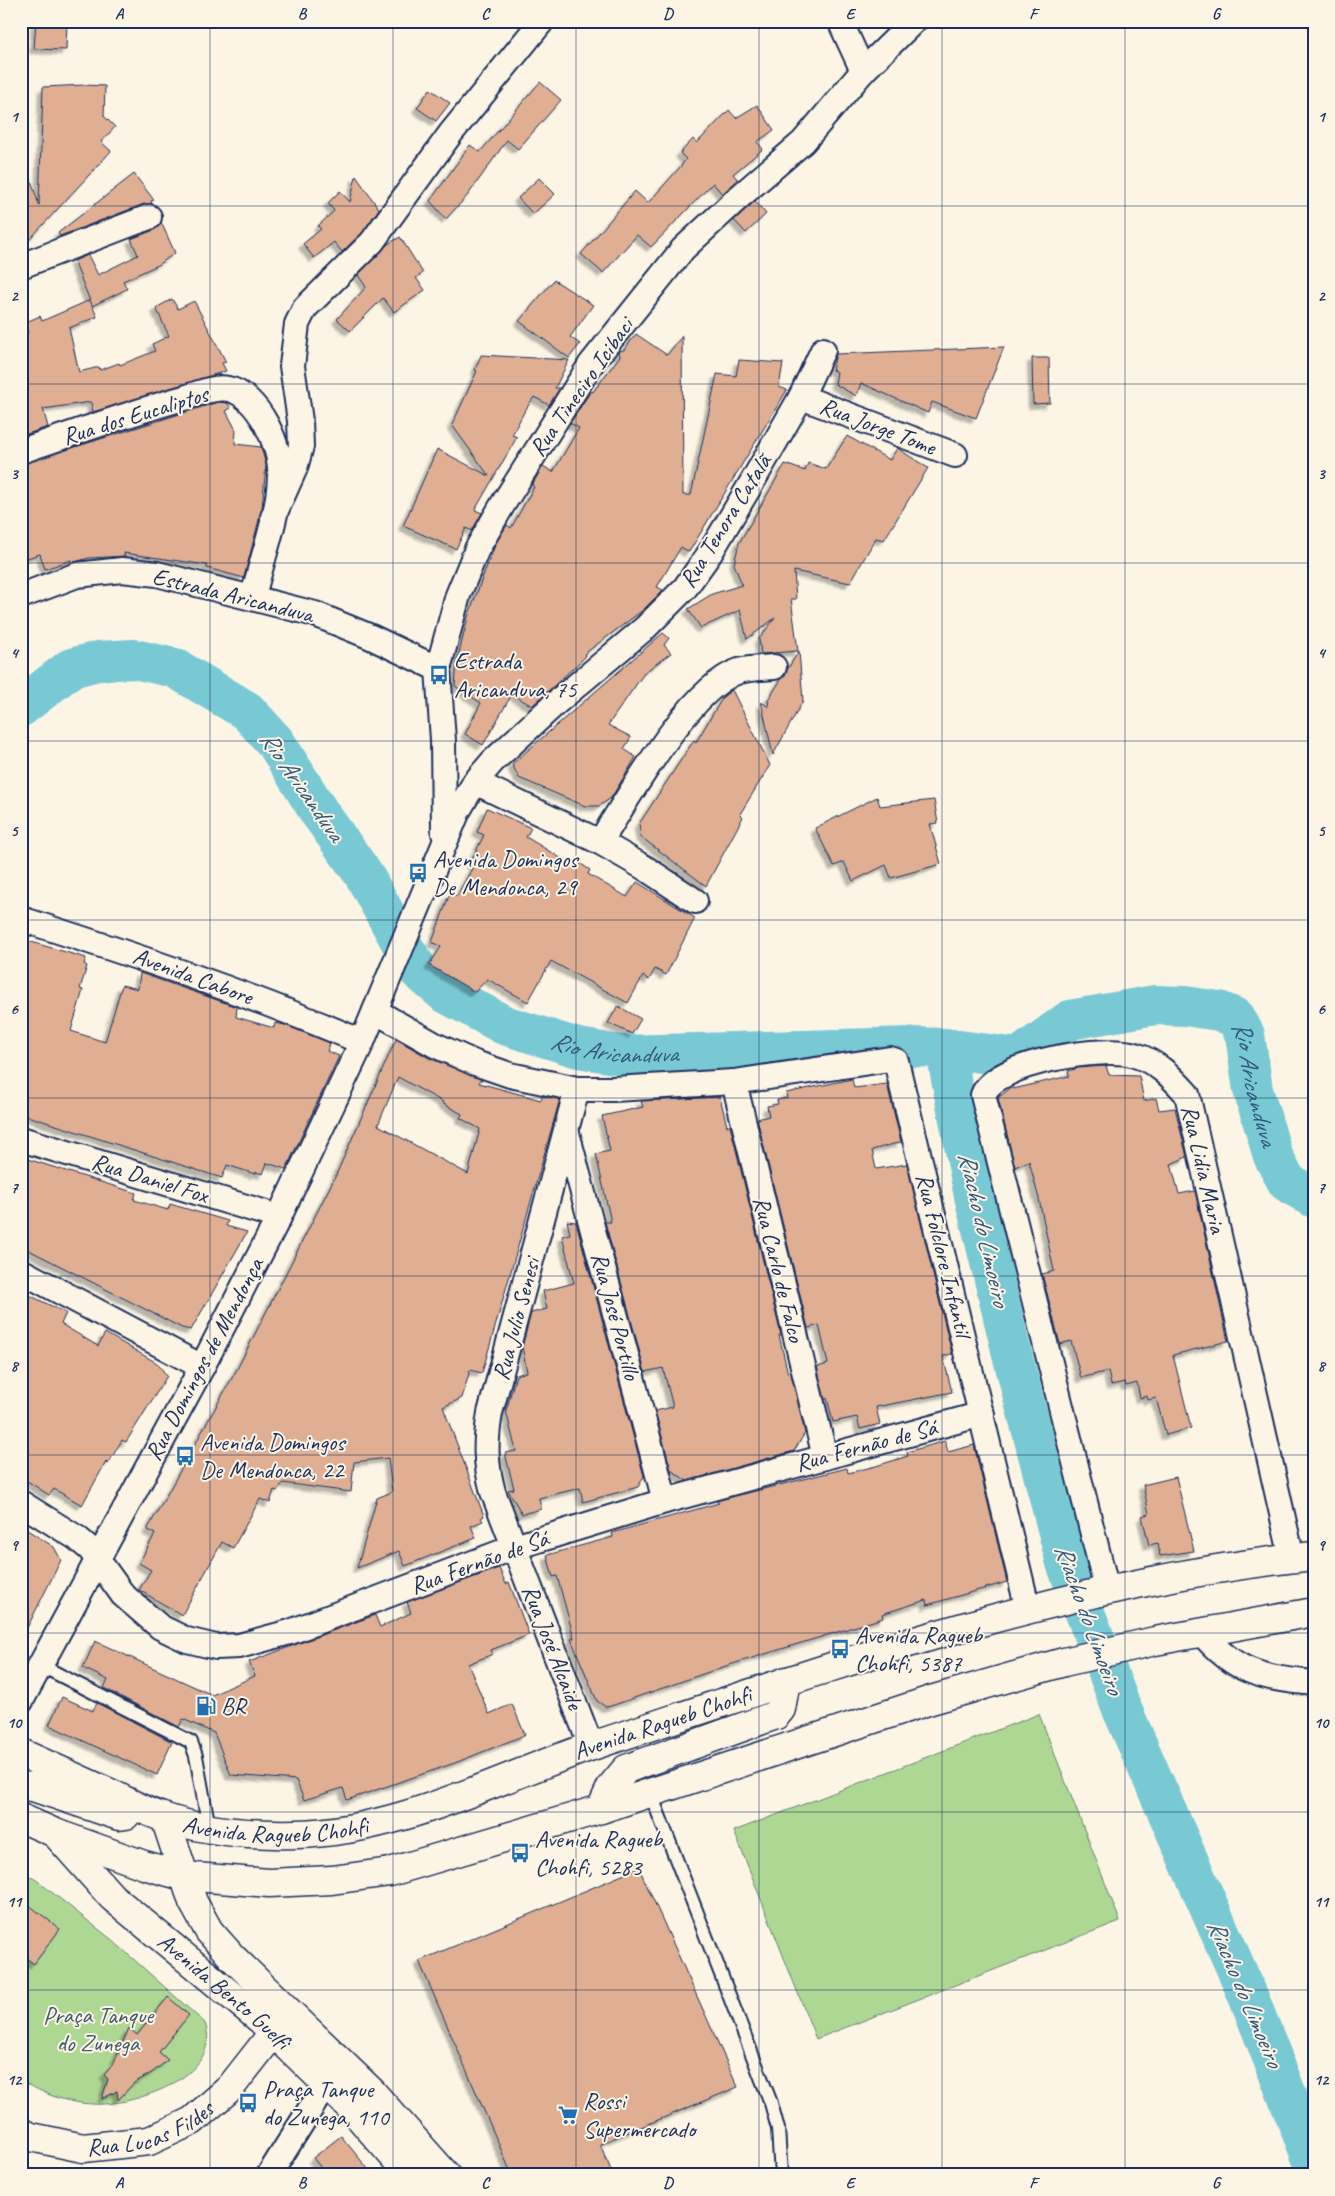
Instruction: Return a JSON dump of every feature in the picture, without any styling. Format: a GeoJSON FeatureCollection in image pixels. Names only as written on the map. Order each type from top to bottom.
{"type":"FeatureCollection","features":[{"type":"Feature","properties":{"kind":"main road","name":"Avenida Ragueb Chohfi"},"geometry":{"type":"LineString","coordinates":[[21,1753],[160,1816],[209,1828],[250,1833],[300,1834],[343,1828],[408,1815],[591,1746],[786,1681],[1038,1607],[1102,1592],[1303,1557]]}},
{"type":"Feature","properties":{"kind":"main road"},"geometry":{"type":"LineString","coordinates":[[21,1818],[55,1833],[144,1865],[183,1876],[269,1883],[332,1880],[390,1872],[602,1809],[932,1700],[1064,1662],[1200,1632],[1314,1612]]}},
{"type":"Feature","properties":{"kind":"main road"},"geometry":{"type":"LineString","coordinates":[[602,1809],[611,1787],[626,1769],[776,1715],[781,1709],[786,1681]]}},
{"type":"Feature","properties":{"kind":"main road"},"geometry":{"type":"LineString","coordinates":[[21,1786],[33,1787],[119,1816],[160,1816]]}},
{"type":"Feature","properties":{"kind":"main road","name":"Avenida Bento Guelfi"},"geometry":{"type":"LineString","coordinates":[[160,1816],[193,1902],[209,1931],[232,1957],[274,2022],[326,2084],[354,2111],[410,2175]]}},
{"type":"Feature","properties":{"kind":"main road","name":"Avenida Bento Guelfi"},"geometry":{"type":"LineString","coordinates":[[55,1833],[112,1897],[391,2111],[446,2175]]}},
{"type":"Feature","properties":{"kind":"main road","name":"Rua Lucas Fildes"},"geometry":{"type":"LineString","coordinates":[[24,2141],[83,2148],[149,2141],[192,2121],[230,2088],[255,2057],[274,2022]]}},
{"type":"Feature","properties":{"kind":"street"},"geometry":{"type":"LineString","coordinates":[[274,517],[295,468],[301,446],[300,421],[292,366],[298,324],[305,308],[372,242],[457,126],[542,21]]}},
{"type":"Feature","properties":{"kind":"street"},"geometry":{"type":"LineString","coordinates":[[840,21],[864,71]]}},
{"type":"Feature","properties":{"kind":"street","name":"Rua Tineciro Icibaci"},"geometry":{"type":"LineString","coordinates":[[443,847],[444,790],[438,669],[458,595],[477,549],[503,504],[592,364],[683,249],[803,142],[864,71],[914,21]]}},
{"type":"Feature","properties":{"kind":"street"},"geometry":{"type":"LineString","coordinates":[[21,266],[149,217]]}},
{"type":"Feature","properties":{"kind":"street","name":"Rua Tenora Catalã"},"geometry":{"type":"LineString","coordinates":[[443,847],[458,811],[475,782],[525,731],[645,628],[685,588],[714,545],[801,397],[823,350]]}},
{"type":"Feature","properties":{"kind":"street","name":"Rua dos Eucaliptos"},"geometry":{"type":"LineString","coordinates":[[21,451],[155,406],[216,389],[228,388],[240,394],[254,408],[268,427],[278,450],[280,481],[274,517],[252,597]]}},
{"type":"Feature","properties":{"kind":"street","name":"Rua Jorge Tome"},"geometry":{"type":"LineString","coordinates":[[801,397],[955,455]]}},
{"type":"Feature","properties":{"kind":"street","name":"Estrada Aricanduva"},"geometry":{"type":"LineString","coordinates":[[21,596],[77,575],[122,570],[157,574],[315,614],[371,637],[438,669]]}},
{"type":"Feature","properties":{"kind":"street"},"geometry":{"type":"LineString","coordinates":[[600,842],[695,702],[718,683],[740,671],[774,667]]}},
{"type":"Feature","properties":{"kind":"street"},"geometry":{"type":"LineString","coordinates":[[475,782],[600,842],[645,868],[694,901]]}},
{"type":"Feature","properties":{"kind":"street","name":"Rua Domingos de Mendonça"},"geometry":{"type":"LineString","coordinates":[[21,1701],[202,1368],[278,1217],[362,1042],[443,847]]}},
{"type":"Feature","properties":{"kind":"street","name":"Avenida Cabore"},"geometry":{"type":"LineString","coordinates":[[21,920],[136,955],[228,988],[362,1042]]}},
{"type":"Feature","properties":{"kind":"street"},"geometry":{"type":"LineString","coordinates":[[375,1011],[435,1045],[475,1063],[510,1075],[577,1089]]}},
{"type":"Feature","properties":{"kind":"street","name":"Rua Lidia Maria"},"geometry":{"type":"LineString","coordinates":[[1102,1592],[983,1095],[986,1087],[1015,1070],[1084,1054],[1118,1051],[1136,1055],[1154,1063],[1171,1076],[1187,1094],[1303,1557]]}},
{"type":"Feature","properties":{"kind":"street","name":"Rua Folclore Infantil"},"geometry":{"type":"LineString","coordinates":[[577,1089],[734,1082],[890,1059],[898,1063],[982,1414],[1038,1607]]}},
{"type":"Feature","properties":{"kind":"street","name":"Rua Carlo de Falco"},"geometry":{"type":"LineString","coordinates":[[734,1082],[825,1457]]}},
{"type":"Feature","properties":{"kind":"street","name":"Rua Julio Senesi"},"geometry":{"type":"LineString","coordinates":[[515,1547],[486,1467],[485,1440],[490,1413],[577,1089]]}},
{"type":"Feature","properties":{"kind":"street","name":"Rua José Portillo"},"geometry":{"type":"LineString","coordinates":[[567,1130],[665,1501]]}},
{"type":"Feature","properties":{"kind":"street","name":"Rua Daniel Fox"},"geometry":{"type":"LineString","coordinates":[[21,1139],[278,1217]]}},
{"type":"Feature","properties":{"kind":"street"},"geometry":{"type":"LineString","coordinates":[[21,1272],[202,1368]]}},
{"type":"Feature","properties":{"kind":"street","name":"Rua Fernão de Sá"},"geometry":{"type":"LineString","coordinates":[[21,1503],[77,1538],[98,1558],[123,1595],[160,1627],[187,1640],[216,1647],[240,1646],[290,1632],[515,1547],[665,1501],[982,1414]]}},
{"type":"Feature","properties":{"kind":"street","name":"Rua José Alcaide"},"geometry":{"type":"LineString","coordinates":[[515,1547],[591,1746]]}},
{"type":"Feature","properties":{"kind":"street"},"geometry":{"type":"LineString","coordinates":[[1200,1632],[1217,1652],[1236,1665],[1255,1673],[1282,1680],[1314,1683]]}},
{"type":"Feature","properties":{"kind":"street"},"geometry":{"type":"LineString","coordinates":[[269,2175],[326,2084]]}},
{"type":"Feature","properties":{"kind":"lane"},"geometry":{"type":"LineString","coordinates":[[40,1665],[192,1742],[209,1828]]}},
{"type":"Feature","properties":{"kind":"lane"},"geometry":{"type":"LineString","coordinates":[[650,1792],[771,2104],[778,2129],[781,2175]]}},
{"type":"Feature","properties":{"kind":"green space"},"geometry":{"type":"Polygon","coordinates":[[[1039,1714],[1120,1921],[816,2039],[734,1831],[1039,1714]]]}},
{"type":"Feature","properties":{"kind":"green space","name":"Praça Tanque do Zunega"},"geometry":{"type":"Polygon","coordinates":[[[21,1873],[35,1879],[111,1939],[205,2023],[207,2042],[201,2059],[188,2073],[171,2085],[150,2094],[109,2104],[92,2104],[64,2100],[38,2090],[21,2080],[21,1873]]]}},
{"type":"Feature","properties":{"kind":"building"},"geometry":{"type":"Polygon","coordinates":[[[36,21],[67,21],[66,50],[34,49],[36,21]]]}},
{"type":"Feature","properties":{"kind":"building"},"geometry":{"type":"Polygon","coordinates":[[[540,82],[561,100],[518,149],[507,140],[468,195],[446,219],[430,201],[470,145],[480,152],[540,82]]]}},
{"type":"Feature","properties":{"kind":"building"},"geometry":{"type":"Polygon","coordinates":[[[105,86],[104,116],[115,127],[101,142],[111,151],[21,249],[21,163],[25,162],[39,205],[43,87],[105,86]]]}},
{"type":"Feature","properties":{"kind":"building"},"geometry":{"type":"Polygon","coordinates":[[[430,89],[450,103],[436,121],[417,108],[430,89]]]}},
{"type":"Feature","properties":{"kind":"building"},"geometry":{"type":"Polygon","coordinates":[[[757,105],[774,130],[757,142],[763,149],[733,174],[738,180],[722,194],[713,183],[651,247],[637,235],[603,273],[581,254],[635,191],[648,203],[686,159],[680,153],[693,139],[697,143],[729,110],[736,118],[757,105]]]}},
{"type":"Feature","properties":{"kind":"building"},"geometry":{"type":"Polygon","coordinates":[[[134,174],[154,200],[151,201],[152,204],[144,204],[60,236],[58,233],[134,174]]]}},
{"type":"Feature","properties":{"kind":"building"},"geometry":{"type":"Polygon","coordinates":[[[356,176],[379,209],[362,233],[342,252],[334,242],[314,258],[303,244],[321,229],[318,226],[334,211],[328,203],[340,191],[350,202],[356,176]]]}},
{"type":"Feature","properties":{"kind":"building"},"geometry":{"type":"Polygon","coordinates":[[[539,178],[555,194],[533,214],[518,198],[539,178]]]}},
{"type":"Feature","properties":{"kind":"building"},"geometry":{"type":"Polygon","coordinates":[[[755,201],[766,214],[746,233],[734,220],[755,201]]]}},
{"type":"Feature","properties":{"kind":"building"},"geometry":{"type":"Polygon","coordinates":[[[161,222],[175,253],[158,265],[123,281],[127,289],[92,306],[74,261],[88,255],[98,275],[138,255],[131,239],[154,230],[161,222]]]}},
{"type":"Feature","properties":{"kind":"building"},"geometry":{"type":"Polygon","coordinates":[[[400,237],[423,273],[416,278],[425,290],[394,312],[383,298],[350,331],[337,319],[366,287],[358,275],[388,244],[400,237]]]}},
{"type":"Feature","properties":{"kind":"building"},"geometry":{"type":"Polygon","coordinates":[[[554,280],[593,305],[570,337],[580,344],[569,358],[519,321],[554,280]]]}},
{"type":"Feature","properties":{"kind":"building"},"geometry":{"type":"Polygon","coordinates":[[[172,299],[178,309],[194,301],[226,362],[222,363],[226,371],[93,412],[91,402],[43,409],[48,427],[21,436],[21,335],[28,333],[24,323],[40,316],[42,321],[90,300],[97,317],[69,328],[79,372],[99,367],[100,370],[119,363],[120,365],[155,351],[152,344],[169,336],[156,308],[172,299]]]}},
{"type":"Feature","properties":{"kind":"building"},"geometry":{"type":"Polygon","coordinates":[[[636,334],[667,355],[682,336],[683,495],[691,495],[717,374],[736,376],[739,360],[783,363],[779,387],[787,390],[689,552],[681,547],[657,587],[663,590],[643,610],[584,654],[586,656],[532,706],[512,694],[483,745],[465,734],[481,703],[455,686],[457,661],[468,617],[483,576],[496,543],[507,525],[511,528],[534,487],[532,485],[543,466],[553,472],[579,428],[570,423],[591,391],[593,392],[620,356],[619,351],[624,350],[636,334]]]}},
{"type":"Feature","properties":{"kind":"building"},"geometry":{"type":"Polygon","coordinates":[[[1004,347],[976,418],[932,402],[928,413],[861,383],[856,396],[835,384],[837,372],[832,370],[836,354],[1004,347]]]}},
{"type":"Feature","properties":{"kind":"building"},"geometry":{"type":"Polygon","coordinates":[[[481,355],[569,360],[555,388],[560,388],[549,405],[534,397],[524,412],[512,435],[517,437],[475,510],[482,513],[472,531],[466,528],[456,549],[403,526],[437,449],[489,476],[452,425],[477,371],[475,370],[481,355]]]}},
{"type":"Feature","properties":{"kind":"building"},"geometry":{"type":"Polygon","coordinates":[[[1032,358],[1049,358],[1050,403],[1033,404],[1032,358]]]}},
{"type":"Feature","properties":{"kind":"building"},"geometry":{"type":"Polygon","coordinates":[[[218,402],[227,403],[231,408],[226,411],[236,430],[235,444],[261,447],[266,465],[262,508],[244,578],[207,568],[207,565],[124,553],[125,556],[89,558],[71,563],[71,560],[45,569],[40,554],[21,560],[21,464],[218,402]]]}},
{"type":"Feature","properties":{"kind":"building"},"geometry":{"type":"Polygon","coordinates":[[[847,436],[890,460],[897,448],[928,468],[884,540],[876,538],[850,583],[794,571],[796,599],[791,599],[798,651],[761,654],[759,639],[775,618],[747,639],[740,610],[701,628],[688,609],[712,594],[742,585],[734,564],[739,543],[785,464],[805,471],[808,463],[826,469],[847,436]]]}},
{"type":"Feature","properties":{"kind":"building"},"geometry":{"type":"Polygon","coordinates":[[[663,633],[669,638],[664,645],[671,653],[645,672],[608,725],[631,737],[624,749],[636,757],[611,798],[599,806],[585,806],[519,778],[512,764],[663,633]]]}},
{"type":"Feature","properties":{"kind":"building"},"geometry":{"type":"Polygon","coordinates":[[[799,651],[803,701],[773,755],[761,702],[769,707],[768,700],[799,651]]]}},
{"type":"Feature","properties":{"kind":"building"},"geometry":{"type":"Polygon","coordinates":[[[732,690],[770,765],[740,814],[743,817],[706,886],[641,837],[639,824],[694,740],[696,742],[723,697],[732,690]]]}},
{"type":"Feature","properties":{"kind":"building"},"geometry":{"type":"Polygon","coordinates":[[[877,797],[880,806],[934,800],[938,823],[930,824],[941,864],[891,878],[886,865],[853,881],[844,862],[834,866],[815,828],[877,797]]]}},
{"type":"Feature","properties":{"kind":"building"},"geometry":{"type":"Polygon","coordinates":[[[487,808],[531,828],[526,837],[572,865],[575,860],[590,870],[588,874],[627,897],[637,882],[695,918],[666,975],[655,969],[649,980],[643,976],[628,1003],[551,961],[528,1002],[487,979],[475,992],[429,965],[441,947],[432,942],[450,893],[457,896],[474,865],[470,863],[484,835],[477,832],[487,808]]]}},
{"type":"Feature","properties":{"kind":"building"},"geometry":{"type":"Polygon","coordinates":[[[21,939],[86,958],[84,964],[87,966],[80,989],[83,990],[71,1031],[105,1042],[122,985],[138,989],[140,973],[237,1007],[236,1017],[274,1028],[275,1023],[285,1025],[330,1043],[327,1051],[339,1056],[286,1169],[267,1163],[263,1174],[256,1172],[255,1174],[227,1165],[222,1178],[21,1114],[21,939]]]}},
{"type":"Feature","properties":{"kind":"building"},"geometry":{"type":"Polygon","coordinates":[[[618,1006],[641,1019],[632,1034],[608,1023],[618,1006]]]}},
{"type":"Feature","properties":{"kind":"building"},"geometry":{"type":"Polygon","coordinates":[[[396,1039],[429,1058],[481,1079],[479,1083],[541,1100],[542,1096],[560,1099],[482,1373],[470,1370],[462,1398],[443,1407],[484,1516],[481,1518],[483,1521],[471,1526],[476,1538],[405,1566],[399,1551],[357,1568],[377,1498],[392,1492],[388,1458],[354,1462],[351,1492],[283,1483],[277,1491],[274,1490],[270,1503],[260,1499],[233,1548],[222,1542],[182,1615],[139,1590],[151,1570],[139,1563],[155,1534],[147,1530],[237,1369],[336,1175],[396,1039]],[[398,1077],[378,1125],[468,1174],[480,1129],[460,1118],[462,1114],[398,1077]]]}},
{"type":"Feature","properties":{"kind":"building"},"geometry":{"type":"Polygon","coordinates":[[[1106,1066],[1109,1075],[1139,1076],[1144,1101],[1156,1098],[1159,1110],[1175,1108],[1187,1157],[1171,1164],[1179,1194],[1195,1191],[1228,1341],[1173,1355],[1191,1428],[1166,1435],[1156,1398],[1148,1400],[1147,1396],[1140,1398],[1137,1383],[1126,1386],[1125,1382],[1111,1385],[1108,1371],[1081,1378],[1071,1341],[1060,1344],[1042,1274],[1054,1271],[1039,1199],[1029,1161],[1015,1167],[998,1098],[1013,1086],[1013,1089],[1069,1076],[1068,1071],[1078,1068],[1106,1066]]]}},
{"type":"Feature","properties":{"kind":"building"},"geometry":{"type":"Polygon","coordinates":[[[852,1079],[854,1088],[887,1084],[901,1142],[872,1150],[876,1169],[907,1164],[952,1354],[943,1356],[952,1392],[876,1407],[880,1424],[860,1429],[857,1417],[833,1422],[827,1398],[825,1400],[817,1367],[828,1364],[819,1325],[808,1328],[757,1119],[769,1116],[767,1106],[778,1104],[777,1100],[787,1098],[786,1093],[852,1079]]]}},
{"type":"Feature","properties":{"kind":"building"},"geometry":{"type":"Polygon","coordinates":[[[720,1097],[727,1126],[730,1125],[781,1335],[779,1335],[788,1374],[791,1373],[805,1433],[794,1451],[687,1481],[671,1470],[655,1411],[673,1407],[663,1368],[645,1372],[605,1222],[611,1222],[596,1154],[610,1151],[602,1116],[643,1107],[641,1101],[720,1097]]]}},
{"type":"Feature","properties":{"kind":"building"},"geometry":{"type":"Polygon","coordinates":[[[21,1157],[136,1193],[134,1200],[168,1210],[170,1204],[228,1221],[226,1226],[247,1232],[191,1330],[182,1328],[21,1246],[21,1157]]]}},
{"type":"Feature","properties":{"kind":"building"},"geometry":{"type":"Polygon","coordinates":[[[567,1221],[576,1222],[644,1476],[638,1487],[583,1502],[580,1488],[539,1498],[541,1509],[522,1514],[508,1490],[514,1489],[505,1453],[516,1451],[506,1411],[516,1375],[527,1372],[522,1347],[531,1313],[547,1309],[543,1291],[574,1283],[562,1236],[570,1234],[567,1221]]]}},
{"type":"Feature","properties":{"kind":"building"},"geometry":{"type":"Polygon","coordinates":[[[27,1294],[66,1313],[61,1324],[98,1346],[105,1333],[157,1363],[167,1376],[126,1442],[122,1440],[108,1464],[106,1462],[82,1505],[54,1489],[49,1495],[21,1477],[21,1308],[27,1294]]]}},
{"type":"Feature","properties":{"kind":"building"},"geometry":{"type":"Polygon","coordinates":[[[945,1441],[948,1452],[974,1445],[1007,1582],[927,1605],[926,1600],[882,1614],[883,1618],[726,1666],[611,1706],[606,1707],[597,1701],[571,1639],[574,1638],[557,1576],[553,1577],[547,1555],[613,1537],[612,1533],[719,1503],[716,1501],[847,1468],[848,1473],[876,1466],[908,1456],[907,1452],[945,1441]]]}},
{"type":"Feature","properties":{"kind":"building"},"geometry":{"type":"Polygon","coordinates":[[[1176,1477],[1194,1551],[1160,1556],[1158,1543],[1149,1545],[1142,1516],[1149,1514],[1143,1485],[1176,1477]]]}},
{"type":"Feature","properties":{"kind":"building"},"geometry":{"type":"Polygon","coordinates":[[[21,1526],[54,1547],[61,1560],[21,1640],[21,1526]]]}},
{"type":"Feature","properties":{"kind":"building"},"geometry":{"type":"Polygon","coordinates":[[[499,1568],[506,1584],[509,1582],[529,1635],[491,1650],[493,1654],[468,1664],[489,1714],[512,1704],[525,1735],[455,1763],[347,1800],[343,1788],[304,1800],[296,1780],[231,1775],[214,1733],[183,1719],[179,1727],[104,1688],[108,1680],[83,1668],[95,1641],[212,1695],[255,1676],[249,1662],[375,1615],[380,1627],[411,1613],[407,1602],[499,1568]]]}},
{"type":"Feature","properties":{"kind":"building"},"geometry":{"type":"Polygon","coordinates":[[[62,1697],[93,1711],[97,1703],[172,1742],[157,1775],[49,1725],[62,1697]]]}},
{"type":"Feature","properties":{"kind":"building"},"geometry":{"type":"Polygon","coordinates":[[[639,1868],[738,2087],[600,2144],[613,2175],[512,2175],[419,1961],[639,1868]]]}},
{"type":"Feature","properties":{"kind":"building"},"geometry":{"type":"Polygon","coordinates":[[[29,1905],[60,1929],[34,1964],[21,1954],[21,1915],[29,1905]]]}},
{"type":"Feature","properties":{"kind":"building"},"geometry":{"type":"Polygon","coordinates":[[[168,1997],[189,2015],[159,2052],[168,2060],[153,2072],[134,2083],[118,2100],[117,2091],[102,2099],[108,2079],[104,2075],[114,2063],[129,2028],[137,2035],[168,1997]]]}},
{"type":"Feature","properties":{"kind":"building"},"geometry":{"type":"Polygon","coordinates":[[[341,2136],[373,2175],[327,2175],[313,2158],[341,2136]]]}},
{"type":"Feature","properties":{"kind":"waterway","name":"Rio Aricanduva"},"geometry":{"type":"LineString","coordinates":[[21,707],[71,668],[98,661],[134,659],[175,668],[247,711],[276,743],[319,812],[364,875],[404,948],[419,971],[445,993],[504,1025],[578,1048],[621,1055],[912,1047],[945,1048],[1018,1058],[1070,1020],[1155,1005],[1185,1006],[1219,1011],[1236,1018],[1245,1035],[1253,1090],[1273,1156],[1287,1182],[1314,1198]]}},
{"type":"Feature","properties":{"kind":"waterway","name":"Riacho do Limoeiro"},"geometry":{"type":"LineString","coordinates":[[945,1048],[974,1196],[1012,1354],[1066,1563],[1121,1707],[1249,1998],[1314,2164]]}},
{"type":"Feature","properties":{"kind":"place","name":"Estrada Aricanduva, 75"},"geometry":{"type":"Point","coordinates":[439,675]}},
{"type":"Feature","properties":{"kind":"place","name":"Avenida Domingos De Mendonca, 29"},"geometry":{"type":"Point","coordinates":[418,873]}},
{"type":"Feature","properties":{"kind":"place","name":"Avenida Domingos De Mendonca, 22"},"geometry":{"type":"Point","coordinates":[185,1456]}},
{"type":"Feature","properties":{"kind":"place","name":"Avenida Ragueb Chohfi, 5387"},"geometry":{"type":"Point","coordinates":[840,1649]}},
{"type":"Feature","properties":{"kind":"place","name":"BR"},"geometry":{"type":"Point","coordinates":[206,1706]}},
{"type":"Feature","properties":{"kind":"place","name":"Avenida Ragueb Chohfi, 5283"},"geometry":{"type":"Point","coordinates":[520,1853]}},
{"type":"Feature","properties":{"kind":"place","name":"Praça Tanque do Zunega, 110"},"geometry":{"type":"Point","coordinates":[248,2103]}},
{"type":"Feature","properties":{"kind":"place","name":"Rossi Supermercado"},"geometry":{"type":"Point","coordinates":[568,2115]}}]}
